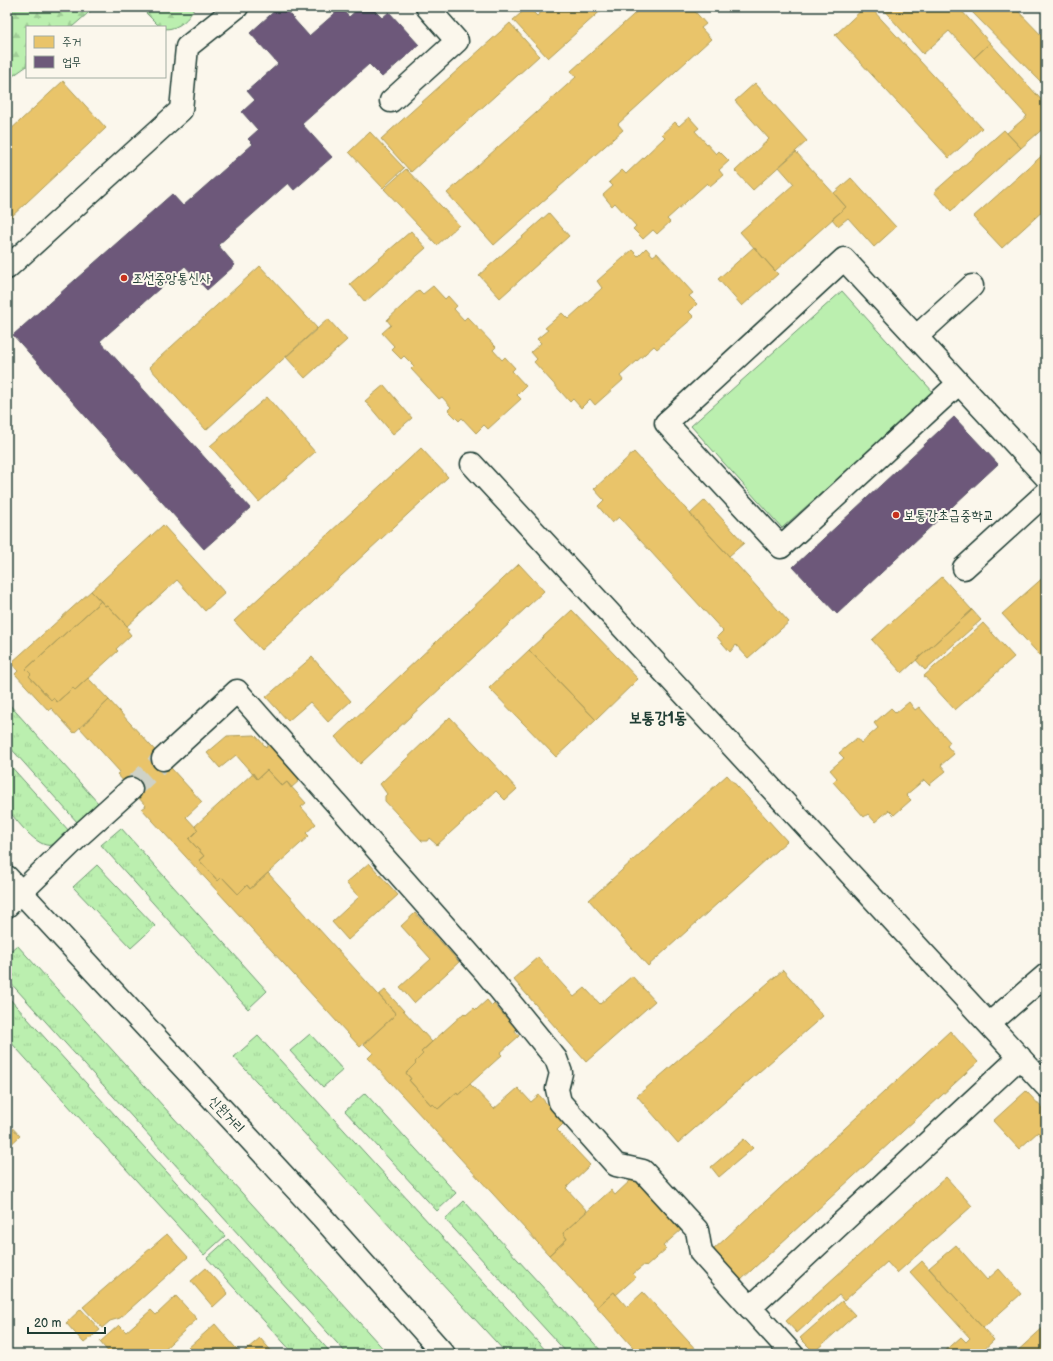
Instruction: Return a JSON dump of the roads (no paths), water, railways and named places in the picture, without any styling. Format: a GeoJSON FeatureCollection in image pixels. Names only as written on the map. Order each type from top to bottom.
{"type":"FeatureCollection","features":[{"type":"Feature","properties":{"kind":"street"},"geometry":{"type":"LineString","coordinates":[[7,268],[181,110],[187,47],[237,7]]}},
{"type":"Feature","properties":{"kind":"street"},"geometry":{"type":"LineString","coordinates":[[391,101],[458,41],[427,7]]}},
{"type":"Feature","properties":{"kind":"street"},"geometry":{"type":"LineString","coordinates":[[959,383],[781,547],[666,423],[844,259],[916,337],[959,383],[1046,477]]}},
{"type":"Feature","properties":{"kind":"street"},"geometry":{"type":"LineString","coordinates":[[916,337],[972,286]]}},
{"type":"Feature","properties":{"kind":"street"},"geometry":{"type":"LineString","coordinates":[[472,464],[1046,1086]]}},
{"type":"Feature","properties":{"kind":"street"},"geometry":{"type":"LineString","coordinates":[[964,568],[1046,493]]}},
{"type":"Feature","properties":{"kind":"street"},"geometry":{"type":"LineString","coordinates":[[163,759],[237,691],[487,974],[556,1059],[560,1073],[557,1089],[560,1102],[616,1165],[643,1171],[696,1230],[701,1253],[792,1354]]}},
{"type":"Feature","properties":{"kind":"street"},"geometry":{"type":"LineString","coordinates":[[12,891],[80,835],[131,789]]}},
{"type":"Feature","properties":{"kind":"street","name":"신원거리"},"geometry":{"type":"LineString","coordinates":[[12,891],[322,1217],[444,1354]]}},
{"type":"Feature","properties":{"kind":"street"},"geometry":{"type":"LineString","coordinates":[[989,1024],[1046,975]]}},
{"type":"Feature","properties":{"kind":"street"},"geometry":{"type":"LineString","coordinates":[[750,1308],[1020,1057]]}},
{"type":"Feature","properties":{"kind":"tunnel"},"geometry":{"type":"LineString","coordinates":[[131,789],[163,759]]}},
{"type":"Feature","properties":{"kind":"place","name":"조선중앙통신사"},"geometry":{"type":"Point","coordinates":[124,278]}},
{"type":"Feature","properties":{"kind":"place","name":"보통강초급중학교"},"geometry":{"type":"Point","coordinates":[896,515]}},
{"type":"Feature","properties":{"kind":"district","name":"보통강1동"},"geometry":{"type":"Point","coordinates":[658,717]}}]}
